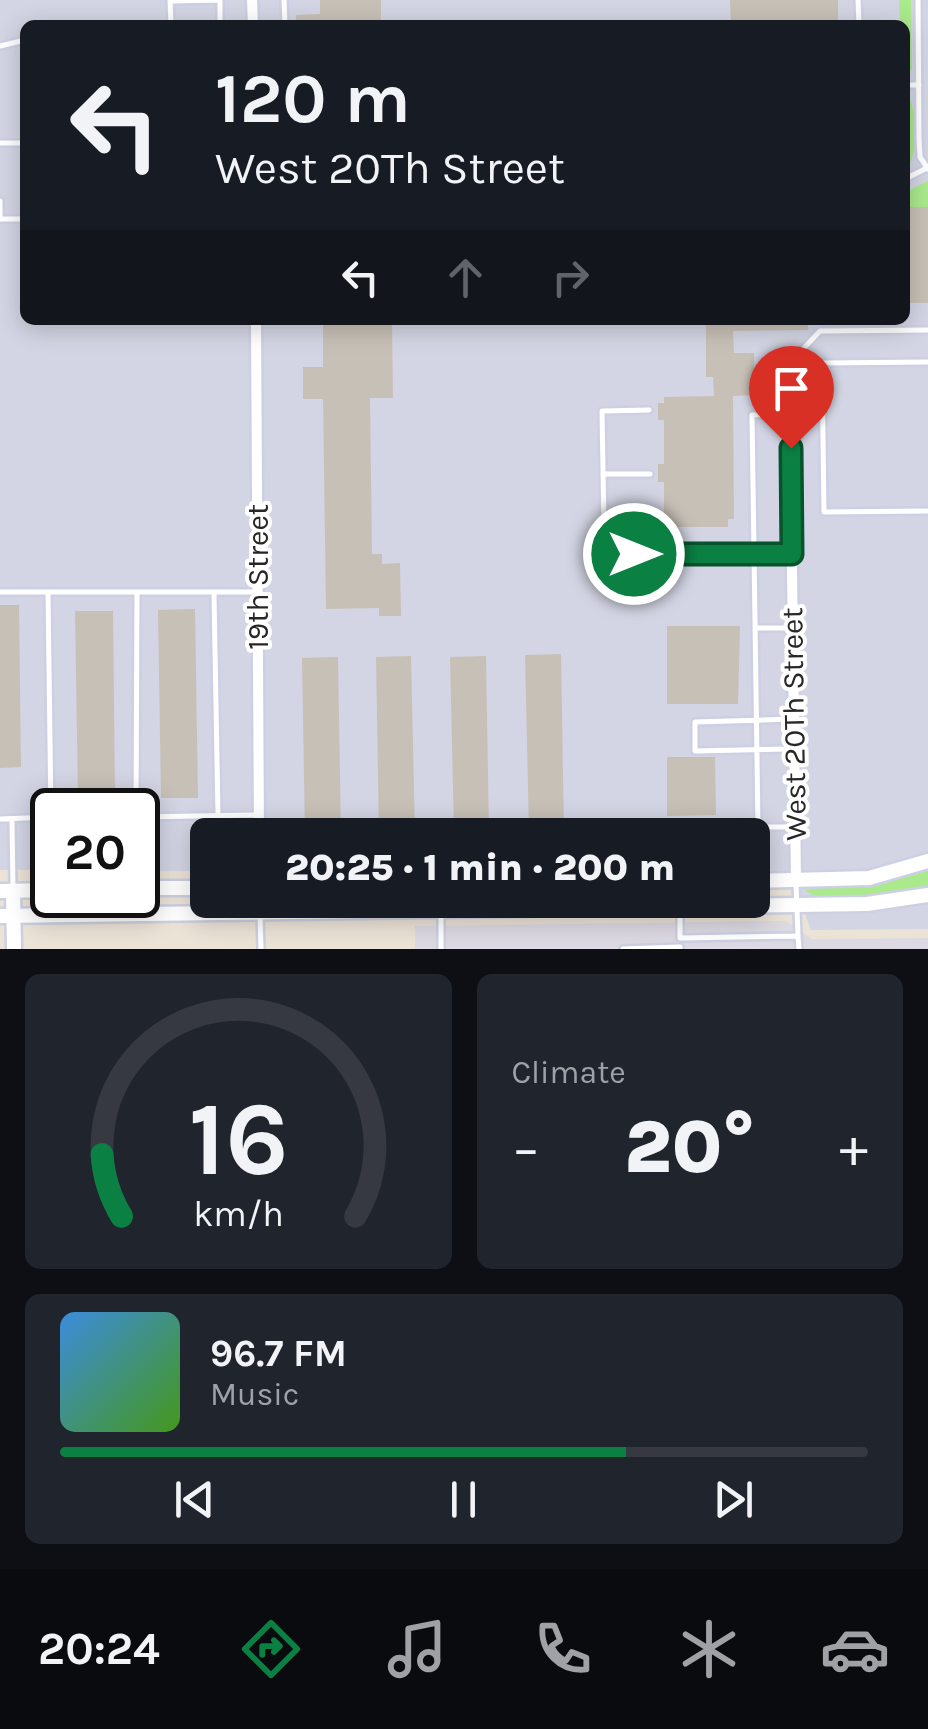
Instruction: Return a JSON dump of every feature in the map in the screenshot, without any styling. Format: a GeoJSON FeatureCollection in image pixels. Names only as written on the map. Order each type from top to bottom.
{"type":"FeatureCollection","features":[{"type":"Feature","properties":{"kind":"street","name":"19th Street"},"geometry":{"type":"LineString","coordinates":[[256,325],[259,818]]}},
{"type":"Feature","properties":{"kind":"street","name":"West 20Th Street"},"geometry":{"type":"LineString","coordinates":[[790,413],[796,880]]}},
{"type":"Feature","properties":{"kind":"street"},"geometry":{"type":"LineString","coordinates":[[770,881],[868,878],[928,861]]}},
{"type":"Feature","properties":{"kind":"street"},"geometry":{"type":"LineString","coordinates":[[160,888],[190,888]]}},
{"type":"Feature","properties":{"kind":"street"},"geometry":{"type":"LineString","coordinates":[[6,891],[6,916],[14,949]]}},
{"type":"Feature","properties":{"kind":"street"},"geometry":{"type":"LineString","coordinates":[[770,904],[867,904],[928,895]]}},
{"type":"Feature","properties":{"kind":"street"},"geometry":{"type":"LineString","coordinates":[[6,916],[190,909]]}},
{"type":"Feature","properties":{"kind":"lane"},"geometry":{"type":"LineString","coordinates":[[170,0],[220,0]]}},
{"type":"Feature","properties":{"kind":"lane"},"geometry":{"type":"LineString","coordinates":[[918,0],[920,157],[928,168]]}},
{"type":"Feature","properties":{"kind":"lane"},"geometry":{"type":"LineString","coordinates":[[910,85],[919,85]]}},
{"type":"Feature","properties":{"kind":"lane"},"geometry":{"type":"LineString","coordinates":[[0,202],[0,219],[20,219]]}},
{"type":"Feature","properties":{"kind":"lane"},"geometry":{"type":"LineString","coordinates":[[790,364],[820,331],[928,330]]}},
{"type":"Feature","properties":{"kind":"lane"},"geometry":{"type":"LineString","coordinates":[[790,364],[928,362]]}},
{"type":"Feature","properties":{"kind":"lane"},"geometry":{"type":"LineString","coordinates":[[822,363],[824,512],[928,511]]}},
{"type":"Feature","properties":{"kind":"lane","name":"West 20Th Street"},"geometry":{"type":"LineString","coordinates":[[790,364],[790,413]]}},
{"type":"Feature","properties":{"kind":"lane"},"geometry":{"type":"LineString","coordinates":[[649,410],[602,410],[604,527],[634,554],[792,554]]}},
{"type":"Feature","properties":{"kind":"lane"},"geometry":{"type":"LineString","coordinates":[[790,413],[752,415],[758,827],[796,827]]}},
{"type":"Feature","properties":{"kind":"lane"},"geometry":{"type":"LineString","coordinates":[[603,474],[650,474]]}},
{"type":"Feature","properties":{"kind":"lane"},"geometry":{"type":"LineString","coordinates":[[0,592],[259,592]]}},
{"type":"Feature","properties":{"kind":"lane"},"geometry":{"type":"LineString","coordinates":[[48,592],[51,788]]}},
{"type":"Feature","properties":{"kind":"lane"},"geometry":{"type":"LineString","coordinates":[[137,592],[137,788]]}},
{"type":"Feature","properties":{"kind":"lane"},"geometry":{"type":"LineString","coordinates":[[214,592],[218,816]]}},
{"type":"Feature","properties":{"kind":"lane"},"geometry":{"type":"LineString","coordinates":[[756,628],[794,628]]}},
{"type":"Feature","properties":{"kind":"lane"},"geometry":{"type":"LineString","coordinates":[[794,719],[694,722],[695,751],[795,749]]}},
{"type":"Feature","properties":{"kind":"lane"},"geometry":{"type":"LineString","coordinates":[[160,814],[259,815]]}},
{"type":"Feature","properties":{"kind":"lane"},"geometry":{"type":"LineString","coordinates":[[0,819],[30,818]]}},
{"type":"Feature","properties":{"kind":"lane"},"geometry":{"type":"LineString","coordinates":[[6,891],[12,819]]}},
{"type":"Feature","properties":{"kind":"lane","name":"West 20Th Street"},"geometry":{"type":"LineString","coordinates":[[796,880],[799,949]]}},
{"type":"Feature","properties":{"kind":"lane"},"geometry":{"type":"LineString","coordinates":[[260,918],[260,949]]}},
{"type":"Feature","properties":{"kind":"lane"},"geometry":{"type":"LineString","coordinates":[[441,918],[442,949]]}},
{"type":"Feature","properties":{"kind":"lane"},"geometry":{"type":"LineString","coordinates":[[623,949],[680,948],[680,918]]}},
{"type":"Feature","properties":{"kind":"lane"},"geometry":{"type":"LineString","coordinates":[[680,938],[798,936]]}},
{"type":"Feature","properties":{"kind":"shaded area"},"geometry":{"type":"Polygon","coordinates":[[[0,0],[928,0],[928,929],[811,930],[789,872],[770,872],[770,818],[190,818],[190,871],[160,871],[160,788],[30,788],[30,870],[0,870],[0,0]]]}},
{"type":"Feature","properties":{"kind":"shaded area"},"geometry":{"type":"Polygon","coordinates":[[[786,921],[812,939],[928,938],[928,949],[415,949],[415,926],[786,921]]]}},
{"type":"Feature","properties":{"kind":"green space"},"geometry":{"type":"Polygon","coordinates":[[[899,0],[911,0],[910,72],[910,20],[900,20],[899,0]]]}},
{"type":"Feature","properties":{"kind":"green space"},"geometry":{"type":"Polygon","coordinates":[[[910,100],[916,130],[910,163],[910,100]]]}},
{"type":"Feature","properties":{"kind":"green space"},"geometry":{"type":"Polygon","coordinates":[[[928,181],[928,207],[910,207],[910,190],[928,181]]]}},
{"type":"Feature","properties":{"kind":"green space"},"geometry":{"type":"Polygon","coordinates":[[[928,866],[928,891],[846,900],[815,896],[805,890],[894,879],[928,866]]]}},
{"type":"Feature","properties":{"kind":"building"},"geometry":{"type":"Polygon","coordinates":[[[320,0],[381,0],[381,20],[296,20],[296,15],[320,14],[320,0]]]}},
{"type":"Feature","properties":{"kind":"building"},"geometry":{"type":"Polygon","coordinates":[[[730,0],[838,0],[838,20],[731,20],[730,0]]]}},
{"type":"Feature","properties":{"kind":"building"},"geometry":{"type":"Polygon","coordinates":[[[910,207],[928,207],[928,303],[910,303],[910,207]]]}},
{"type":"Feature","properties":{"kind":"building"},"geometry":{"type":"Polygon","coordinates":[[[323,325],[392,325],[393,398],[370,398],[372,554],[382,554],[382,564],[400,563],[401,616],[379,616],[379,608],[326,609],[323,399],[303,399],[303,367],[323,367],[323,325]]]}},
{"type":"Feature","properties":{"kind":"building"},"geometry":{"type":"Polygon","coordinates":[[[706,325],[808,325],[808,330],[733,331],[734,353],[754,353],[755,395],[733,396],[734,519],[728,519],[728,527],[664,527],[664,482],[658,482],[658,464],[664,464],[664,420],[658,420],[658,403],[664,403],[664,397],[714,396],[713,377],[706,377],[706,325]]]}},
{"type":"Feature","properties":{"kind":"building"},"geometry":{"type":"Polygon","coordinates":[[[0,605],[19,605],[21,767],[0,768],[0,605]]]}},
{"type":"Feature","properties":{"kind":"building"},"geometry":{"type":"Polygon","coordinates":[[[195,609],[198,798],[161,798],[158,610],[195,609]]]}},
{"type":"Feature","properties":{"kind":"building"},"geometry":{"type":"Polygon","coordinates":[[[75,611],[113,611],[115,788],[78,788],[75,611]]]}},
{"type":"Feature","properties":{"kind":"building"},"geometry":{"type":"Polygon","coordinates":[[[667,626],[740,626],[738,704],[667,704],[667,626]]]}},
{"type":"Feature","properties":{"kind":"building"},"geometry":{"type":"Polygon","coordinates":[[[561,654],[564,818],[529,818],[525,655],[561,654]]]}},
{"type":"Feature","properties":{"kind":"building"},"geometry":{"type":"Polygon","coordinates":[[[411,656],[415,818],[379,818],[376,657],[411,656]]]}},
{"type":"Feature","properties":{"kind":"building"},"geometry":{"type":"Polygon","coordinates":[[[486,656],[489,818],[454,818],[450,657],[486,656]]]}},
{"type":"Feature","properties":{"kind":"building"},"geometry":{"type":"Polygon","coordinates":[[[338,657],[341,818],[305,818],[302,658],[338,657]]]}},
{"type":"Feature","properties":{"kind":"building"},"geometry":{"type":"Polygon","coordinates":[[[667,757],[715,757],[716,815],[667,816],[667,757]]]}},
{"type":"Feature","properties":{"kind":"route"},"geometry":{"type":"LineString","coordinates":[[634,554],[792,554],[791,448]]}}]}
